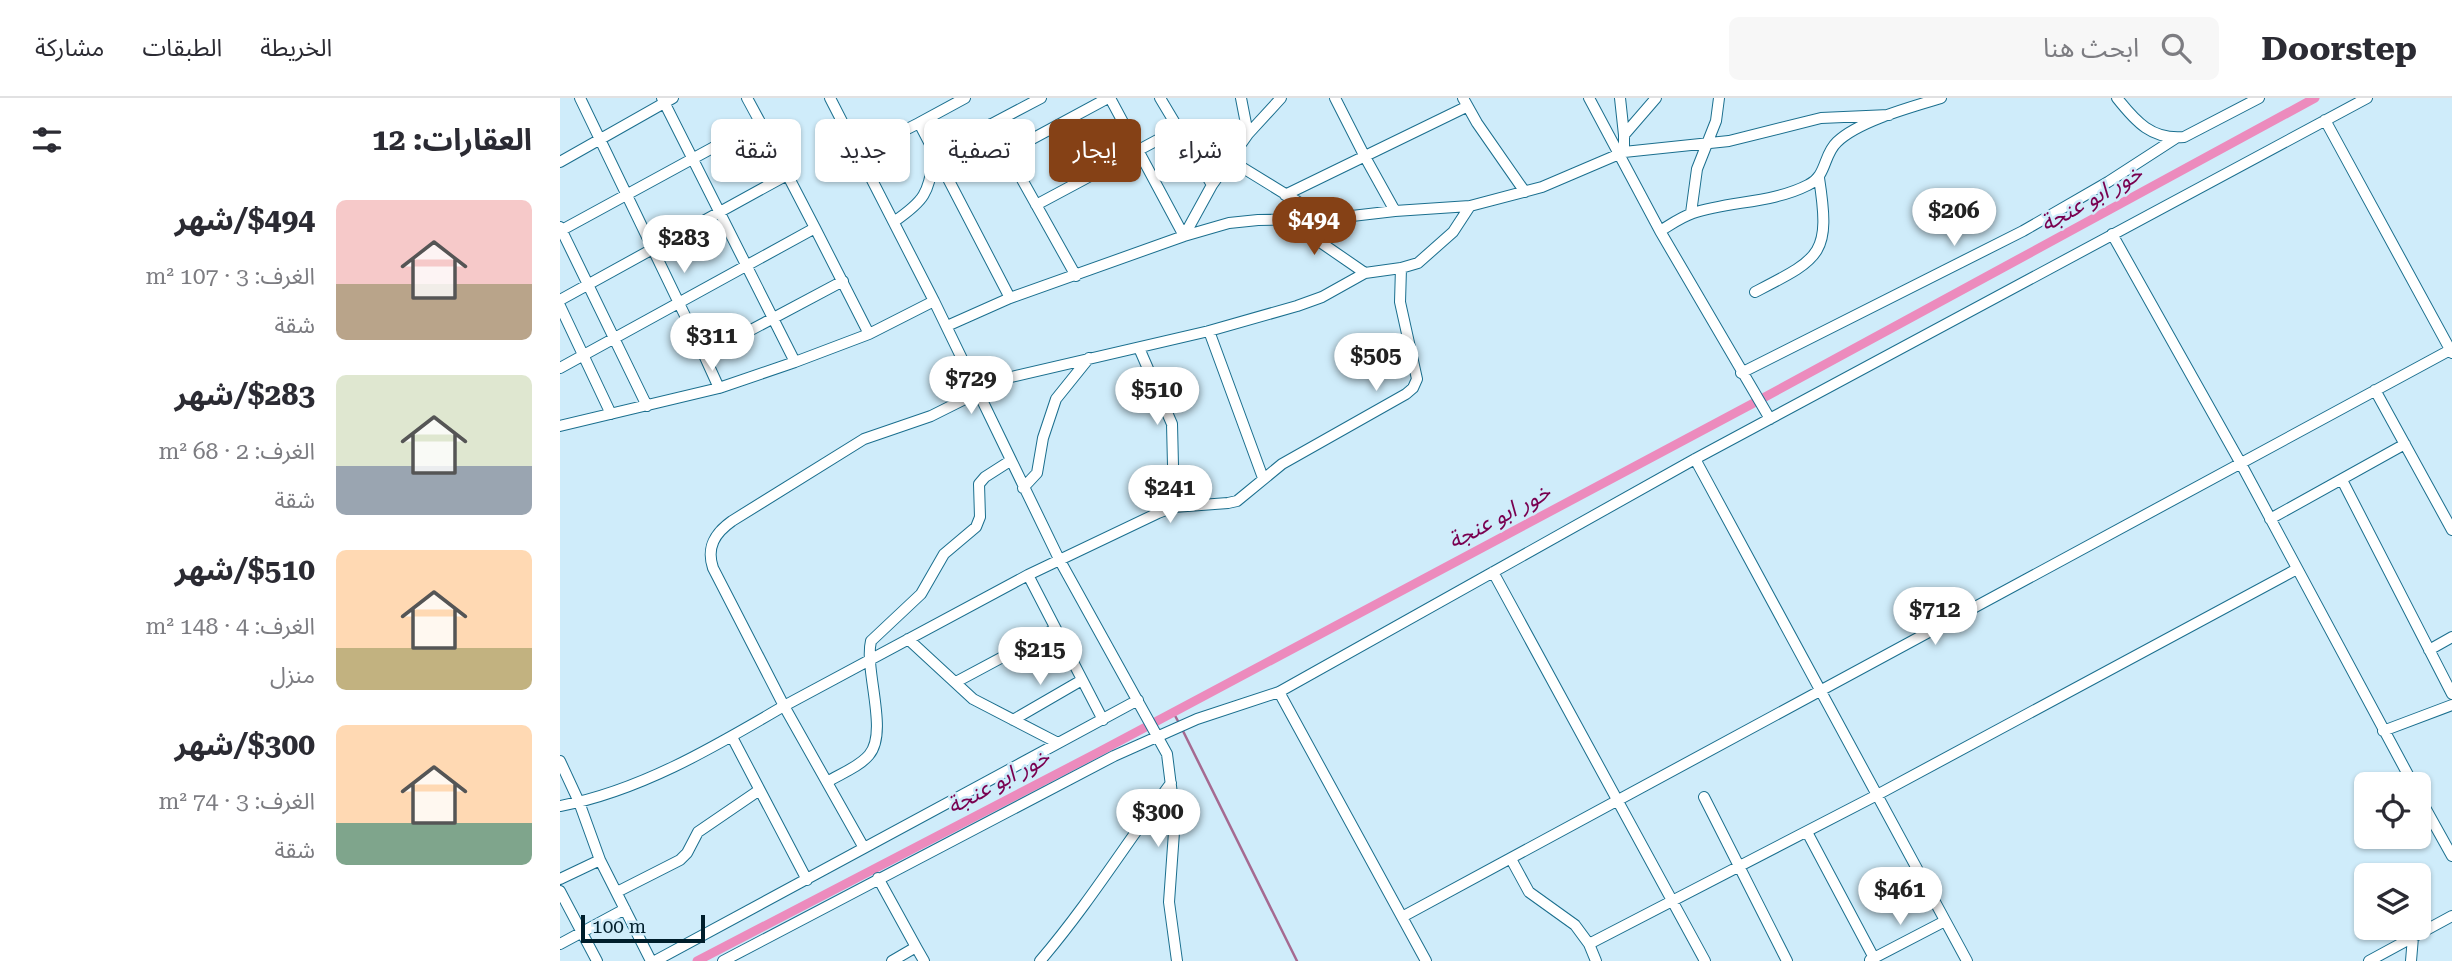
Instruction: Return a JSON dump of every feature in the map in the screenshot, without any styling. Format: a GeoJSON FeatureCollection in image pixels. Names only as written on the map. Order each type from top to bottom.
{"type":"FeatureCollection","features":[{"type":"Feature","properties":{"kind":"street"},"geometry":{"type":"LineString","coordinates":[[580,98],[719,387]]}},
{"type":"Feature","properties":{"kind":"street"},"geometry":{"type":"LineString","coordinates":[[747,98],[758,119]]}},
{"type":"Feature","properties":{"kind":"street"},"geometry":{"type":"LineString","coordinates":[[910,128],[965,98]]}},
{"type":"Feature","properties":{"kind":"street"},"geometry":{"type":"LineString","coordinates":[[1001,119],[1041,98]]}},
{"type":"Feature","properties":{"kind":"street"},"geometry":{"type":"LineString","coordinates":[[1035,138],[1109,98],[1120,119]]}},
{"type":"Feature","properties":{"kind":"street"},"geometry":{"type":"LineString","coordinates":[[1160,98],[1172,119]]}},
{"type":"Feature","properties":{"kind":"street"},"geometry":{"type":"LineString","coordinates":[[1241,98],[1248,134]]}},
{"type":"Feature","properties":{"kind":"street"},"geometry":{"type":"LineString","coordinates":[[1246,137],[1281,98]]}},
{"type":"Feature","properties":{"kind":"street"},"geometry":{"type":"LineString","coordinates":[[1335,98],[1395,211]]}},
{"type":"Feature","properties":{"kind":"street"},"geometry":{"type":"LineString","coordinates":[[1589,98],[1621,153],[1660,231],[1770,419]]}},
{"type":"Feature","properties":{"kind":"street"},"geometry":{"type":"LineString","coordinates":[[1620,98],[1625,135],[1621,153]]}},
{"type":"Feature","properties":{"kind":"street"},"geometry":{"type":"LineString","coordinates":[[1625,135],[1656,98]]}},
{"type":"Feature","properties":{"kind":"street"},"geometry":{"type":"LineString","coordinates":[[1691,213],[1697,169],[1717,121],[1719,98]]}},
{"type":"Feature","properties":{"kind":"street"},"geometry":{"type":"LineString","coordinates":[[1755,292],[1802,268],[1815,255],[1823,239],[1824,210],[1819,178],[1830,149],[1838,141],[1908,103],[1941,98]]}},
{"type":"Feature","properties":{"kind":"street"},"geometry":{"type":"LineString","coordinates":[[2117,98],[2133,118],[2146,128],[2162,137],[2176,138],[2185,137],[2259,98]]}},
{"type":"Feature","properties":{"kind":"street"},"geometry":{"type":"LineString","coordinates":[[723,961],[1156,732],[1279,692],[1696,459],[2367,98]]}},
{"type":"Feature","properties":{"kind":"street"},"geometry":{"type":"LineString","coordinates":[[560,162],[667,100],[795,362]]}},
{"type":"Feature","properties":{"kind":"street"},"geometry":{"type":"LineString","coordinates":[[835,100],[844,119]]}},
{"type":"Feature","properties":{"kind":"street"},"geometry":{"type":"LineString","coordinates":[[1285,195],[1365,157],[1465,102],[1525,192]]}},
{"type":"Feature","properties":{"kind":"street"},"geometry":{"type":"LineString","coordinates":[[947,326],[1010,298],[1184,236],[1229,223],[1326,219],[1470,206],[1557,181],[1621,153],[1729,141],[1821,118],[1889,115]]}},
{"type":"Feature","properties":{"kind":"street"},"geometry":{"type":"LineString","coordinates":[[1402,917],[2451,350],[2325,120]]}},
{"type":"Feature","properties":{"kind":"street"},"geometry":{"type":"LineString","coordinates":[[919,123],[924,133]]}},
{"type":"Feature","properties":{"kind":"street"},"geometry":{"type":"LineString","coordinates":[[1741,373],[2023,231],[2108,182],[2176,138]]}},
{"type":"Feature","properties":{"kind":"street"},"geometry":{"type":"LineString","coordinates":[[647,406],[561,229],[711,149]]}},
{"type":"Feature","properties":{"kind":"street"},"geometry":{"type":"LineString","coordinates":[[1141,157],[1184,236]]}},
{"type":"Feature","properties":{"kind":"street"},"geometry":{"type":"LineString","coordinates":[[1246,170],[1326,219]]}},
{"type":"Feature","properties":{"kind":"street"},"geometry":{"type":"LineString","coordinates":[[1660,231],[1691,213],[1797,190],[1819,178]]}},
{"type":"Feature","properties":{"kind":"street"},"geometry":{"type":"LineString","coordinates":[[560,300],[774,182]]}},
{"type":"Feature","properties":{"kind":"street"},"geometry":{"type":"LineString","coordinates":[[791,182],[869,334]]}},
{"type":"Feature","properties":{"kind":"street"},"geometry":{"type":"LineString","coordinates":[[875,182],[1059,559],[1167,754],[1175,818],[1170,902],[1177,961]]}},
{"type":"Feature","properties":{"kind":"street"},"geometry":{"type":"LineString","coordinates":[[895,221],[916,206],[925,194],[928,182]]}},
{"type":"Feature","properties":{"kind":"street"},"geometry":{"type":"LineString","coordinates":[[950,182],[1010,298]]}},
{"type":"Feature","properties":{"kind":"street"},"geometry":{"type":"LineString","coordinates":[[1023,182],[1076,276]]}},
{"type":"Feature","properties":{"kind":"street"},"geometry":{"type":"LineString","coordinates":[[1036,205],[1078,182]]}},
{"type":"Feature","properties":{"kind":"street"},"geometry":{"type":"LineString","coordinates":[[1184,236],[1214,182]]}},
{"type":"Feature","properties":{"kind":"street"},"geometry":{"type":"LineString","coordinates":[[864,848],[784,706],[713,568],[709,557],[715,536],[732,521],[864,439],[930,416],[1007,378],[1209,331],[1297,306],[1336,290],[1365,273],[1418,263],[1439,246],[1461,222],[1470,206]]}},
{"type":"Feature","properties":{"kind":"street"},"geometry":{"type":"LineString","coordinates":[[1276,219],[1320,242],[1365,273]]}},
{"type":"Feature","properties":{"kind":"street"},"geometry":{"type":"LineString","coordinates":[[560,368],[815,228]]}},
{"type":"Feature","properties":{"kind":"street"},"geometry":{"type":"LineString","coordinates":[[2112,234],[2240,462],[2406,772]]}},
{"type":"Feature","properties":{"kind":"street"},"geometry":{"type":"LineString","coordinates":[[560,806],[615,792],[732,737],[784,706],[1059,559],[1174,507],[1237,500],[1263,478],[1324,439],[1406,394],[1416,384],[1416,368],[1400,302],[1401,268]]}},
{"type":"Feature","properties":{"kind":"street"},"geometry":{"type":"LineString","coordinates":[[704,355],[843,281]]}},
{"type":"Feature","properties":{"kind":"street"},"geometry":{"type":"LineString","coordinates":[[560,426],[719,387],[795,362],[869,334],[934,301]]}},
{"type":"Feature","properties":{"kind":"street"},"geometry":{"type":"LineString","coordinates":[[560,306],[611,414]]}},
{"type":"Feature","properties":{"kind":"street"},"geometry":{"type":"LineString","coordinates":[[1209,331],[1263,478]]}},
{"type":"Feature","properties":{"kind":"street"},"geometry":{"type":"LineString","coordinates":[[1139,348],[1172,424],[1174,507]]}},
{"type":"Feature","properties":{"kind":"street"},"geometry":{"type":"LineString","coordinates":[[1023,488],[1037,473],[1045,430],[1056,400],[1089,358]]}},
{"type":"Feature","properties":{"kind":"street"},"geometry":{"type":"LineString","coordinates":[[2375,390],[2452,530]]}},
{"type":"Feature","properties":{"kind":"street"},"geometry":{"type":"LineString","coordinates":[[2270,519],[2405,444]]}},
{"type":"Feature","properties":{"kind":"street"},"geometry":{"type":"LineString","coordinates":[[1696,459],[1967,961]]}},
{"type":"Feature","properties":{"kind":"street"},"geometry":{"type":"LineString","coordinates":[[827,782],[870,755],[874,746],[875,693],[869,660],[871,641],[921,594],[944,554],[976,527],[980,517],[979,484],[1010,461]]}},
{"type":"Feature","properties":{"kind":"street"},"geometry":{"type":"LineString","coordinates":[[2342,480],[2452,694]]}},
{"type":"Feature","properties":{"kind":"street"},"geometry":{"type":"LineString","coordinates":[[1589,944],[1877,795],[2297,569]]}},
{"type":"Feature","properties":{"kind":"street"},"geometry":{"type":"LineString","coordinates":[[1493,572],[1705,961]]}},
{"type":"Feature","properties":{"kind":"street"},"geometry":{"type":"LineString","coordinates":[[1028,576],[1103,720]]}},
{"type":"Feature","properties":{"kind":"street"},"geometry":{"type":"LineString","coordinates":[[956,682],[1055,629]]}},
{"type":"Feature","properties":{"kind":"street"},"geometry":{"type":"LineString","coordinates":[[2429,650],[2452,637]]}},
{"type":"Feature","properties":{"kind":"street"},"geometry":{"type":"LineString","coordinates":[[908,639],[973,699],[1058,743]]}},
{"type":"Feature","properties":{"kind":"street"},"geometry":{"type":"LineString","coordinates":[[1013,720],[1082,680]]}},
{"type":"Feature","properties":{"kind":"street"},"geometry":{"type":"LineString","coordinates":[[1279,692],[1426,961]]}},
{"type":"Feature","properties":{"kind":"street"},"geometry":{"type":"LineString","coordinates":[[560,761],[579,802],[600,860],[653,961],[1138,700]]}},
{"type":"Feature","properties":{"kind":"street"},"geometry":{"type":"LineString","coordinates":[[2383,730],[2452,705]]}},
{"type":"Feature","properties":{"kind":"street"},"geometry":{"type":"LineString","coordinates":[[732,737],[807,880]]}},
{"type":"Feature","properties":{"kind":"street"},"geometry":{"type":"LineString","coordinates":[[1040,961],[1084,907],[1171,783]]}},
{"type":"Feature","properties":{"kind":"street"},"geometry":{"type":"LineString","coordinates":[[617,892],[680,860],[687,853],[698,832],[758,791]]}},
{"type":"Feature","properties":{"kind":"street"},"geometry":{"type":"LineString","coordinates":[[1704,797],[1787,961]]}},
{"type":"Feature","properties":{"kind":"street"},"geometry":{"type":"LineString","coordinates":[[2431,818],[2452,856]]}},
{"type":"Feature","properties":{"kind":"street"},"geometry":{"type":"LineString","coordinates":[[1807,832],[1872,960],[1945,921]]}},
{"type":"Feature","properties":{"kind":"street"},"geometry":{"type":"LineString","coordinates":[[1511,859],[1533,895],[1570,921],[1589,944],[1596,961]]}},
{"type":"Feature","properties":{"kind":"street"},"geometry":{"type":"LineString","coordinates":[[560,879],[600,860]]}},
{"type":"Feature","properties":{"kind":"street"},"geometry":{"type":"LineString","coordinates":[[878,878],[924,961]]}},
{"type":"Feature","properties":{"kind":"street"},"geometry":{"type":"LineString","coordinates":[[560,891],[597,961]]}},
{"type":"Feature","properties":{"kind":"street"},"geometry":{"type":"LineString","coordinates":[[560,944],[625,909]]}},
{"type":"Feature","properties":{"kind":"street"},"geometry":{"type":"LineString","coordinates":[[2431,927],[2452,916]]}},
{"type":"Feature","properties":{"kind":"street"},"geometry":{"type":"LineString","coordinates":[[2369,961],[2408,940]]}},
{"type":"Feature","properties":{"kind":"street"},"geometry":{"type":"LineString","coordinates":[[2411,961],[2413,940]]}},
{"type":"Feature","properties":{"kind":"street"},"geometry":{"type":"LineString","coordinates":[[892,961],[916,947]]}},
{"type":"Feature","properties":{"kind":"waterway","name":"خور ابو عنجة"},"geometry":{"type":"LineString","coordinates":[[697,961],[1097,753],[1765,397],[2315,98]]}},
{"type":"Feature","properties":{"kind":"waterway"},"geometry":{"type":"LineString","coordinates":[[1173,712],[1179,723]]}},
{"type":"Feature","properties":{"kind":"waterway"},"geometry":{"type":"LineString","coordinates":[[1182,729],[1297,961]]}}]}
